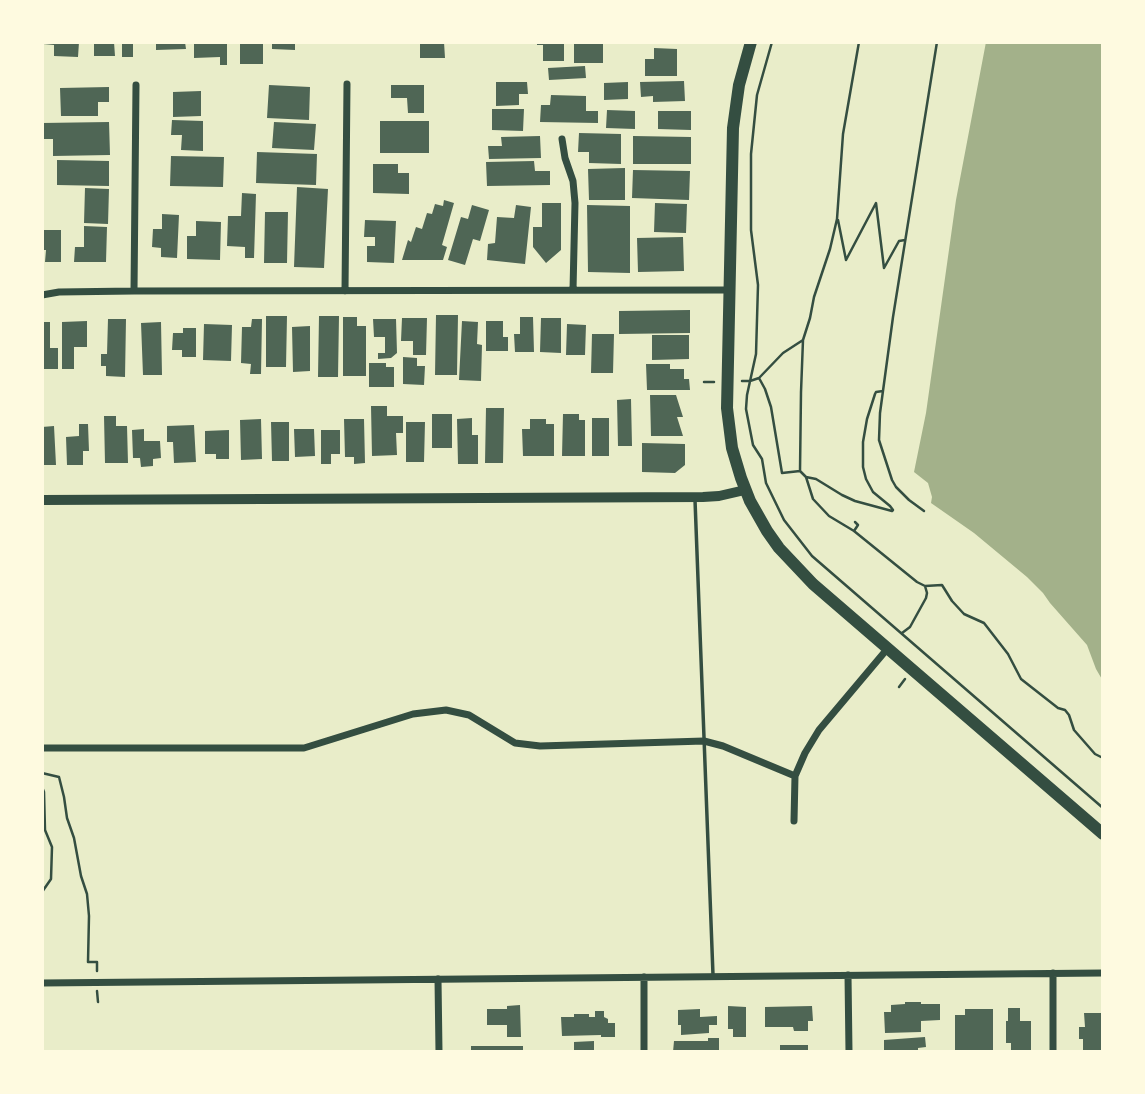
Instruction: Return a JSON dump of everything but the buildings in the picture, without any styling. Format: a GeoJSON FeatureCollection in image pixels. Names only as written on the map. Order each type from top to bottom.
{"type":"FeatureCollection","features":[{"type":"Feature","properties":{"kind":"main road"},"geometry":{"type":"LineString","coordinates":[[751,42],[734,116],[727,408],[732,448],[745,490],[759,517],[783,552],[813,583],[1103,834]]}},
{"type":"Feature","properties":{"kind":"main road"},"geometry":{"type":"LineString","coordinates":[[42,500],[719,496],[745,490]]}},
{"type":"Feature","properties":{"kind":"street"},"geometry":{"type":"LineString","coordinates":[[345,291],[347,83]]}},
{"type":"Feature","properties":{"kind":"street"},"geometry":{"type":"LineString","coordinates":[[134,291],[136,85]]}},
{"type":"Feature","properties":{"kind":"street"},"geometry":{"type":"LineString","coordinates":[[562,139],[573,181],[573,290]]}},
{"type":"Feature","properties":{"kind":"street"},"geometry":{"type":"LineString","coordinates":[[42,295],[59,292],[134,291],[729,290]]}},
{"type":"Feature","properties":{"kind":"street"},"geometry":{"type":"LineString","coordinates":[[794,821],[795,776],[805,753],[819,730],[888,647]]}},
{"type":"Feature","properties":{"kind":"street"},"geometry":{"type":"LineString","coordinates":[[42,748],[304,748],[413,715],[446,710],[469,716],[515,743],[540,746],[704,741],[723,746],[795,776]]}},
{"type":"Feature","properties":{"kind":"street"},"geometry":{"type":"LineString","coordinates":[[1053,973],[1053,1052]]}},
{"type":"Feature","properties":{"kind":"street"},"geometry":{"type":"LineString","coordinates":[[42,982],[1103,973]]}},
{"type":"Feature","properties":{"kind":"street"},"geometry":{"type":"LineString","coordinates":[[848,975],[849,1052]]}},
{"type":"Feature","properties":{"kind":"street"},"geometry":{"type":"LineString","coordinates":[[644,977],[644,1052]]}},
{"type":"Feature","properties":{"kind":"street"},"geometry":{"type":"LineString","coordinates":[[438,979],[439,1052]]}},
{"type":"Feature","properties":{"kind":"lane"},"geometry":{"type":"LineString","coordinates":[[695,496],[713,977]]}},
{"type":"Feature","properties":{"kind":"path"},"geometry":{"type":"LineString","coordinates":[[772,42],[757,95],[751,155],[751,230],[758,285],[756,354],[746,409],[755,451],[762,459],[766,483],[781,515],[812,556],[1103,808]]}},
{"type":"Feature","properties":{"kind":"path"},"geometry":{"type":"LineString","coordinates":[[859,42],[843,134],[837,219],[803,340],[800,471],[806,477],[810,493],[830,516],[854,531],[921,585],[942,586],[964,614],[984,623],[1008,654],[1021,679],[1058,708],[1066,710],[1074,730],[1095,754],[1103,758]]}},
{"type":"Feature","properties":{"kind":"path"},"geometry":{"type":"LineString","coordinates":[[925,511],[896,487],[880,440],[880,413],[937,42]]}},
{"type":"Feature","properties":{"kind":"path"},"geometry":{"type":"LineString","coordinates":[[837,219],[846,260],[876,203],[884,268],[899,241],[905,240]]}},
{"type":"Feature","properties":{"kind":"path"},"geometry":{"type":"LineString","coordinates":[[750,381],[759,378],[783,353],[803,340]]}},
{"type":"Feature","properties":{"kind":"path"},"geometry":{"type":"LineString","coordinates":[[759,378],[771,407],[782,472],[800,471]]}},
{"type":"Feature","properties":{"kind":"path"},"geometry":{"type":"LineString","coordinates":[[806,477],[816,479],[855,501],[893,510],[873,492],[863,467],[867,419],[875,394],[883,391]]}},
{"type":"Feature","properties":{"kind":"path"},"geometry":{"type":"LineString","coordinates":[[854,531],[858,525],[855,522]]}},
{"type":"Feature","properties":{"kind":"path"},"geometry":{"type":"LineString","coordinates":[[901,634],[909,627],[923,604],[928,593],[925,586]]}},
{"type":"Feature","properties":{"kind":"path"},"geometry":{"type":"LineString","coordinates":[[42,694],[42,707]]}},
{"type":"Feature","properties":{"kind":"path"},"geometry":{"type":"LineString","coordinates":[[42,773],[59,777],[74,838],[87,894],[88,962],[97,962],[97,1002]]}},
{"type":"Feature","properties":{"kind":"path"},"geometry":{"type":"LineString","coordinates":[[42,787],[45,830],[52,847],[51,879],[42,892]]}},
{"type":"Feature","properties":{"kind":"shaded area"},"geometry":{"type":"Polygon","coordinates":[[[986,42],[1103,42],[1103,681],[1087,645],[1043,593],[974,533],[931,503],[928,483],[914,472],[926,413],[956,200],[986,42]]]}}]}
